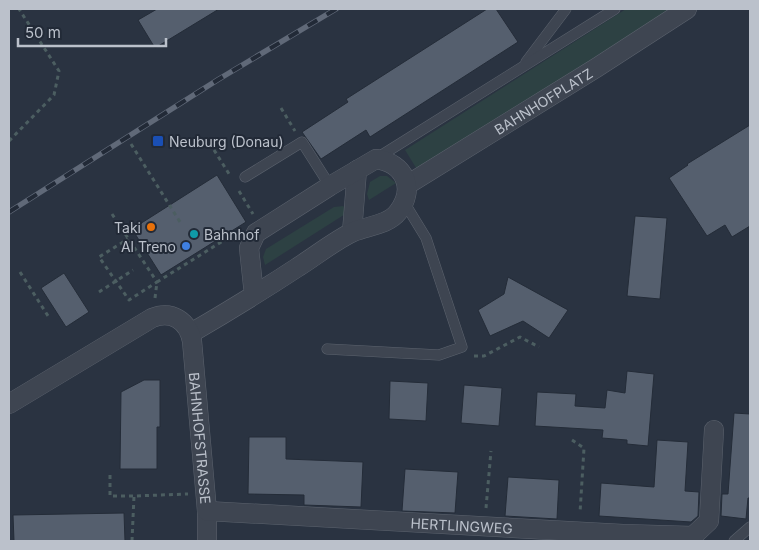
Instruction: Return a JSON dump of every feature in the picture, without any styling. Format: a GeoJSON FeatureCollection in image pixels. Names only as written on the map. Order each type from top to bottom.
{"type":"FeatureCollection","features":[{"type":"Feature","properties":{"kind":"street","name":"BAHNHOFPLATZ"},"geometry":{"type":"LineString","coordinates":[[191,334],[352,232],[384,222],[397,214],[405,194],[682,12]]}},
{"type":"Feature","properties":{"kind":"street"},"geometry":{"type":"LineString","coordinates":[[254,295],[249,248],[251,240],[256,233],[376,159],[385,160],[400,169],[404,177],[405,194]]}},
{"type":"Feature","properties":{"kind":"street"},"geometry":{"type":"LineString","coordinates":[[352,232],[357,170]]}},
{"type":"Feature","properties":{"kind":"street"},"geometry":{"type":"LineString","coordinates":[[9,404],[152,318],[164,315],[176,318],[187,326],[191,334]]}},
{"type":"Feature","properties":{"kind":"street","name":"BAHNHOFSTRASSE"},"geometry":{"type":"LineString","coordinates":[[191,334],[206,502],[207,541]]}},
{"type":"Feature","properties":{"kind":"street","name":"HERTLINGWEG"},"geometry":{"type":"LineString","coordinates":[[206,502],[484,526],[693,536],[709,521],[714,430]]}},
{"type":"Feature","properties":{"kind":"lane"},"geometry":{"type":"LineString","coordinates":[[523,66],[566,9]]}},
{"type":"Feature","properties":{"kind":"lane"},"geometry":{"type":"LineString","coordinates":[[376,159],[615,9]]}},
{"type":"Feature","properties":{"kind":"lane"},"geometry":{"type":"LineString","coordinates":[[246,177],[302,142],[330,186]]}},
{"type":"Feature","properties":{"kind":"lane"},"geometry":{"type":"LineString","coordinates":[[327,349],[439,355],[462,347],[426,238],[405,194]]}},
{"type":"Feature","properties":{"kind":"lane"},"geometry":{"type":"LineString","coordinates":[[734,541],[750,527]]}},
{"type":"Feature","properties":{"kind":"path"},"geometry":{"type":"LineString","coordinates":[[9,141],[54,95],[59,71],[19,9]]}},
{"type":"Feature","properties":{"kind":"path"},"geometry":{"type":"LineString","coordinates":[[281,108],[302,142]]}},
{"type":"Feature","properties":{"kind":"path"},"geometry":{"type":"LineString","coordinates":[[131,144],[180,222]]}},
{"type":"Feature","properties":{"kind":"path"},"geometry":{"type":"LineString","coordinates":[[214,150],[256,220]]}},
{"type":"Feature","properties":{"kind":"path"},"geometry":{"type":"LineString","coordinates":[[112,214],[157,282],[152,318]]}},
{"type":"Feature","properties":{"kind":"path"},"geometry":{"type":"LineString","coordinates":[[128,239],[99,257],[129,300],[200,253],[240,230]]}},
{"type":"Feature","properties":{"kind":"path"},"geometry":{"type":"LineString","coordinates":[[99,292],[133,270]]}},
{"type":"Feature","properties":{"kind":"path"},"geometry":{"type":"LineString","coordinates":[[20,272],[50,320]]}},
{"type":"Feature","properties":{"kind":"path"},"geometry":{"type":"LineString","coordinates":[[439,355],[484,356],[520,337],[539,347]]}},
{"type":"Feature","properties":{"kind":"path"},"geometry":{"type":"LineString","coordinates":[[572,440],[584,448],[579,532]]}},
{"type":"Feature","properties":{"kind":"path"},"geometry":{"type":"LineString","coordinates":[[484,526],[491,451]]}},
{"type":"Feature","properties":{"kind":"path"},"geometry":{"type":"LineString","coordinates":[[110,474],[110,496],[206,502]]}},
{"type":"Feature","properties":{"kind":"path"},"geometry":{"type":"LineString","coordinates":[[132,541],[134,496]]}},
{"type":"Feature","properties":{"kind":"green space"},"geometry":{"type":"Polygon","coordinates":[[[626,9],[670,9],[418,171],[405,150],[626,9]]]}},
{"type":"Feature","properties":{"kind":"green space"},"geometry":{"type":"Polygon","coordinates":[[[380,176],[387,176],[396,183],[369,200],[367,194],[370,182],[380,176]]]}},
{"type":"Feature","properties":{"kind":"green space"},"geometry":{"type":"Polygon","coordinates":[[[343,206],[350,211],[265,265],[263,257],[266,249],[334,207],[343,206]]]}},
{"type":"Feature","properties":{"kind":"building"},"geometry":{"type":"Polygon","coordinates":[[[157,9],[219,9],[155,48],[138,20],[157,9]]]}},
{"type":"Feature","properties":{"kind":"building"},"geometry":{"type":"Polygon","coordinates":[[[487,9],[496,9],[518,42],[370,137],[366,130],[321,159],[302,132],[348,102],[346,99],[487,9]]]}},
{"type":"Feature","properties":{"kind":"building"},"geometry":{"type":"Polygon","coordinates":[[[750,125],[750,226],[732,237],[725,225],[707,236],[669,178],[687,164],[750,125]]]}},
{"type":"Feature","properties":{"kind":"building","name":"Bahnhof"},"geometry":{"type":"Polygon","coordinates":[[[217,175],[246,222],[161,275],[132,229],[217,175]]]}},
{"type":"Feature","properties":{"kind":"building"},"geometry":{"type":"Polygon","coordinates":[[[635,216],[667,218],[660,299],[627,296],[635,216]]]}},
{"type":"Feature","properties":{"kind":"building"},"geometry":{"type":"Polygon","coordinates":[[[64,273],[89,312],[66,327],[41,288],[64,273]]]}},
{"type":"Feature","properties":{"kind":"building"},"geometry":{"type":"Polygon","coordinates":[[[508,277],[568,310],[549,338],[523,321],[490,336],[478,310],[504,294],[508,277]]]}},
{"type":"Feature","properties":{"kind":"building"},"geometry":{"type":"Polygon","coordinates":[[[627,371],[654,374],[648,446],[627,444],[627,440],[602,438],[603,430],[535,426],[537,392],[576,394],[575,406],[605,408],[607,390],[625,393],[627,371]]]}},
{"type":"Feature","properties":{"kind":"building"},"geometry":{"type":"Polygon","coordinates":[[[144,380],[160,380],[160,427],[157,427],[157,469],[120,469],[121,392],[144,380]]]}},
{"type":"Feature","properties":{"kind":"building"},"geometry":{"type":"Polygon","coordinates":[[[390,381],[428,383],[426,421],[389,419],[390,381]]]}},
{"type":"Feature","properties":{"kind":"building"},"geometry":{"type":"Polygon","coordinates":[[[464,385],[502,388],[499,426],[461,423],[464,385]]]}},
{"type":"Feature","properties":{"kind":"building"},"geometry":{"type":"Polygon","coordinates":[[[734,413],[750,414],[750,498],[748,498],[746,519],[721,516],[722,494],[728,494],[734,413]]]}},
{"type":"Feature","properties":{"kind":"building"},"geometry":{"type":"Polygon","coordinates":[[[249,437],[286,437],[286,459],[363,462],[361,507],[304,505],[304,495],[248,494],[249,437]]]}},
{"type":"Feature","properties":{"kind":"building"},"geometry":{"type":"Polygon","coordinates":[[[657,440],[688,442],[685,491],[699,492],[698,516],[691,522],[599,516],[601,483],[654,487],[657,440]]]}},
{"type":"Feature","properties":{"kind":"building"},"geometry":{"type":"Polygon","coordinates":[[[405,469],[458,472],[455,513],[402,511],[405,469]]]}},
{"type":"Feature","properties":{"kind":"building"},"geometry":{"type":"Polygon","coordinates":[[[508,477],[559,480],[557,519],[505,516],[508,477]]]}},
{"type":"Feature","properties":{"kind":"building"},"geometry":{"type":"Polygon","coordinates":[[[124,513],[125,541],[14,541],[13,515],[124,513]]]}},
{"type":"Feature","properties":{"kind":"railway"},"geometry":{"type":"LineString","coordinates":[[9,212],[219,79],[336,9]]}},
{"type":"Feature","properties":{"kind":"place","name":"Neuburg (Donau)"},"geometry":{"type":"Point","coordinates":[158,141]}},
{"type":"Feature","properties":{"kind":"place","name":"Taki"},"geometry":{"type":"Point","coordinates":[151,227]}},
{"type":"Feature","properties":{"kind":"place","name":"Bahnhof"},"geometry":{"type":"Point","coordinates":[194,234]}},
{"type":"Feature","properties":{"kind":"place","name":"Al Treno"},"geometry":{"type":"Point","coordinates":[186,246]}}]}
